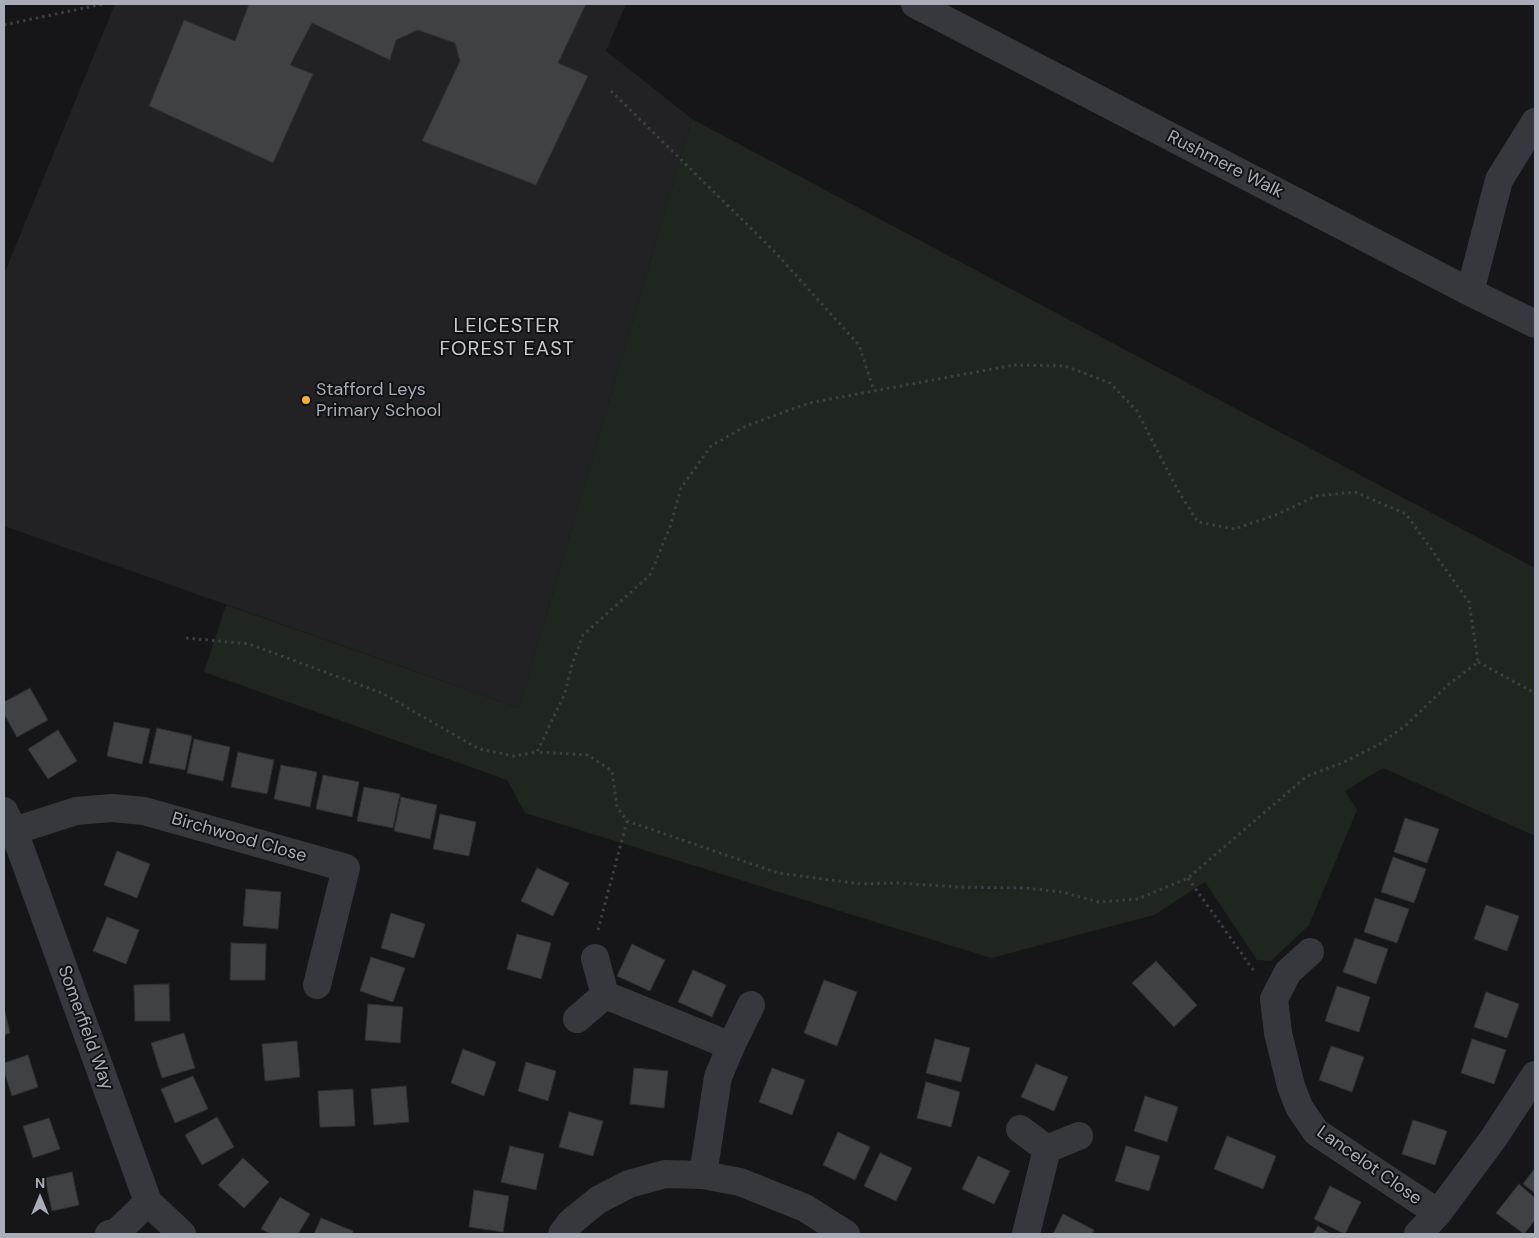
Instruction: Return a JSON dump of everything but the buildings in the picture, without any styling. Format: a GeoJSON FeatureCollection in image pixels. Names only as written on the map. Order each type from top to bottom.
{"type":"FeatureCollection","features":[{"type":"Feature","properties":{"kind":"street","name":"Rushmere Walk"},"geometry":{"type":"LineString","coordinates":[[915,4],[942,10],[1470,292],[1535,324]]}},
{"type":"Feature","properties":{"kind":"street"},"geometry":{"type":"LineString","coordinates":[[1470,292],[1499,180],[1535,122]]}},
{"type":"Feature","properties":{"kind":"street","name":"Birchwood Close"},"geometry":{"type":"LineString","coordinates":[[9,821],[112,808],[144,811],[346,868],[317,985]]}},
{"type":"Feature","properties":{"kind":"street","name":"Somerfield Way"},"geometry":{"type":"LineString","coordinates":[[9,821],[148,1202],[182,1234]]}},
{"type":"Feature","properties":{"kind":"street"},"geometry":{"type":"LineString","coordinates":[[1274,999],[1288,972],[1310,952]]}},
{"type":"Feature","properties":{"kind":"street"},"geometry":{"type":"LineString","coordinates":[[595,958],[605,995]]}},
{"type":"Feature","properties":{"kind":"street"},"geometry":{"type":"LineString","coordinates":[[576,1019],[605,995]]}},
{"type":"Feature","properties":{"kind":"street"},"geometry":{"type":"LineString","coordinates":[[605,995],[731,1046]]}},
{"type":"Feature","properties":{"kind":"street","name":"Lancelot Close"},"geometry":{"type":"LineString","coordinates":[[1274,999],[1278,1032],[1291,1086],[1299,1107],[1316,1132],[1438,1213]]}},
{"type":"Feature","properties":{"kind":"street"},"geometry":{"type":"LineString","coordinates":[[703,1175],[718,1077],[751,1004]]}},
{"type":"Feature","properties":{"kind":"street","name":"Lancelot Close"},"geometry":{"type":"LineString","coordinates":[[1418,1234],[1438,1213],[1493,1139],[1535,1075]]}},
{"type":"Feature","properties":{"kind":"street"},"geometry":{"type":"LineString","coordinates":[[1020,1129],[1047,1149]]}},
{"type":"Feature","properties":{"kind":"street"},"geometry":{"type":"LineString","coordinates":[[1047,1149],[1079,1136]]}},
{"type":"Feature","properties":{"kind":"street"},"geometry":{"type":"LineString","coordinates":[[1026,1234],[1047,1149]]}},
{"type":"Feature","properties":{"kind":"street"},"geometry":{"type":"LineString","coordinates":[[562,1234],[571,1222],[598,1200],[629,1184],[664,1174],[703,1175],[740,1182],[775,1194],[805,1208],[846,1234]]}},
{"type":"Feature","properties":{"kind":"street"},"geometry":{"type":"LineString","coordinates":[[109,1234],[117,1232],[148,1202]]}},
{"type":"Feature","properties":{"kind":"path"},"geometry":{"type":"LineString","coordinates":[[4,25],[103,4]]}},
{"type":"Feature","properties":{"kind":"path"},"geometry":{"type":"LineString","coordinates":[[611,91],[773,250],[859,345],[874,391]]}},
{"type":"Feature","properties":{"kind":"path"},"geometry":{"type":"LineString","coordinates":[[537,752],[565,693],[572,665],[583,635],[650,575],[670,527],[681,488],[711,446],[746,426],[809,403],[1014,365],[1065,366],[1110,383],[1137,411],[1177,489],[1198,522],[1235,529],[1278,514],[1316,496],[1355,492],[1406,514],[1469,602],[1478,662]]}},
{"type":"Feature","properties":{"kind":"path"},"geometry":{"type":"LineString","coordinates":[[186,638],[249,644],[382,693],[478,749],[514,756],[537,752],[588,756],[612,771],[617,807],[627,821],[778,873],[861,884],[898,883],[958,887],[1025,888],[1062,892],[1099,902],[1138,899],[1188,878],[1306,776],[1342,763],[1378,745],[1405,726],[1448,685],[1478,662]]}},
{"type":"Feature","properties":{"kind":"path"},"geometry":{"type":"LineString","coordinates":[[1478,662],[1535,693]]}},
{"type":"Feature","properties":{"kind":"path"},"geometry":{"type":"LineString","coordinates":[[595,958],[596,940],[627,821]]}},
{"type":"Feature","properties":{"kind":"path"},"geometry":{"type":"LineString","coordinates":[[1188,878],[1274,999]]}},
{"type":"Feature","properties":{"kind":"shaded area","name":"Stafford Leys Primary School"},"geometry":{"type":"Polygon","coordinates":[[[115,4],[626,4],[606,51],[692,119],[519,708],[4,526],[4,274],[115,4]]]}},
{"type":"Feature","properties":{"kind":"shaded area"},"geometry":{"type":"Polygon","coordinates":[[[692,119],[1535,568],[1535,836],[1383,768],[1345,791],[1357,810],[1309,925],[1271,961],[1257,960],[1205,882],[1154,915],[991,958],[525,813],[507,780],[204,672],[226,605],[519,708],[692,119]]]}},
{"type":"Feature","properties":{"kind":"place","name":"Stafford Leys Primary School"},"geometry":{"type":"Point","coordinates":[306,400]}},
{"type":"Feature","properties":{"kind":"district","name":"LEICESTER FOREST EAST"},"geometry":{"type":"Point","coordinates":[507,338]}}]}
